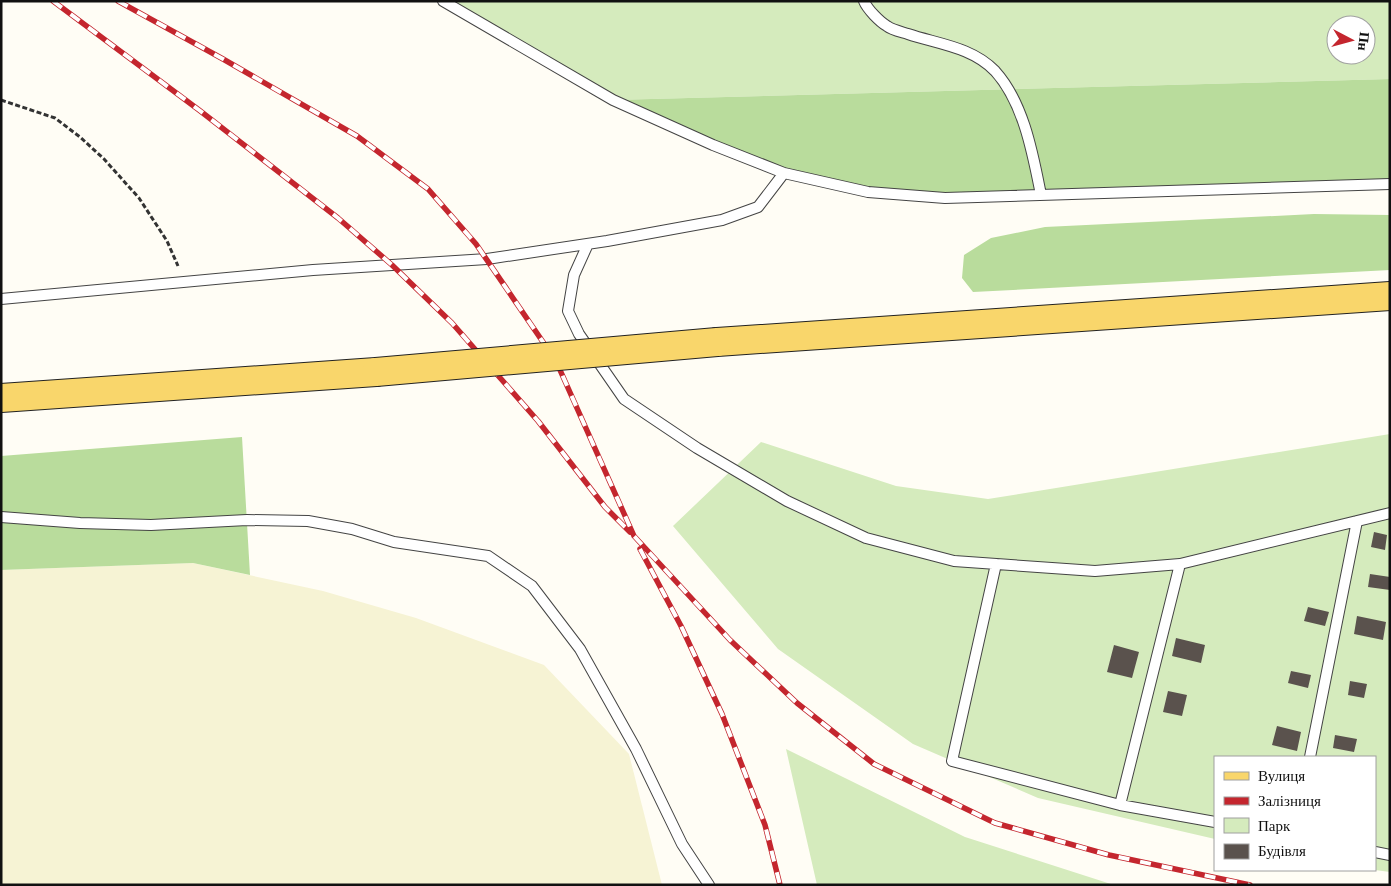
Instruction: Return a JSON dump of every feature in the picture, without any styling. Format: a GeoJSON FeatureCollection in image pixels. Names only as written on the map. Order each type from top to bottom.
{"type":"FeatureCollection","features":[{"type":"Feature","properties":{"kind":"main road"},"geometry":{"type":"LineString","coordinates":[[1,398],[376,372],[718,342],[1390,296]]}},
{"type":"Feature","properties":{"kind":"lane"},"geometry":{"type":"LineString","coordinates":[[443,1],[614,100],[713,145],[784,172],[868,192],[945,198],[1390,184]]}},
{"type":"Feature","properties":{"kind":"lane"},"geometry":{"type":"LineString","coordinates":[[864,1],[866,6],[887,27],[952,46],[976,56],[994,71],[1007,88],[1021,118],[1031,148],[1041,195]]}},
{"type":"Feature","properties":{"kind":"lane"},"geometry":{"type":"LineString","coordinates":[[1,299],[313,270],[486,259],[588,244],[722,220],[758,207],[784,172]]}},
{"type":"Feature","properties":{"kind":"lane"},"geometry":{"type":"LineString","coordinates":[[588,244],[574,275],[568,311],[579,334],[624,399],[696,448],[787,501],[866,538],[954,561],[1095,571],[1180,564],[1390,513]]}},
{"type":"Feature","properties":{"kind":"lane"},"geometry":{"type":"LineString","coordinates":[[1,517],[80,523],[151,525],[247,520],[308,521],[352,529],[394,542],[488,556],[532,586],[580,649],[636,749],[682,844],[709,885]]}},
{"type":"Feature","properties":{"kind":"lane"},"geometry":{"type":"LineString","coordinates":[[1310,756],[1357,521]]}},
{"type":"Feature","properties":{"kind":"lane"},"geometry":{"type":"LineString","coordinates":[[996,564],[952,761],[1120,805],[1214,822]]}},
{"type":"Feature","properties":{"kind":"lane"},"geometry":{"type":"LineString","coordinates":[[1120,805],[1180,564]]}},
{"type":"Feature","properties":{"kind":"lane"},"geometry":{"type":"LineString","coordinates":[[1376,852],[1390,855]]}},
{"type":"Feature","properties":{"kind":"path"},"geometry":{"type":"LineString","coordinates":[[1,100],[55,118],[104,159],[139,198],[167,241],[185,282]]}},
{"type":"Feature","properties":{"kind":"shaded area"},"geometry":{"type":"Polygon","coordinates":[[[193,563],[323,591],[416,618],[544,665],[629,754],[662,885],[1,885],[1,570],[193,563]]]}},
{"type":"Feature","properties":{"kind":"green space"},"geometry":{"type":"Polygon","coordinates":[[[443,1],[1390,1],[1390,79],[613,100],[443,1]]]}},
{"type":"Feature","properties":{"kind":"green space"},"geometry":{"type":"Polygon","coordinates":[[[1390,79],[1390,184],[945,198],[868,192],[784,173],[613,100],[1390,79]]]}},
{"type":"Feature","properties":{"kind":"green space"},"geometry":{"type":"Polygon","coordinates":[[[1314,214],[1390,215],[1390,270],[973,292],[962,278],[964,255],[991,238],[1045,227],[1314,214]]]}},
{"type":"Feature","properties":{"kind":"green space"},"geometry":{"type":"Polygon","coordinates":[[[1390,434],[1390,872],[1376,870],[1376,756],[1214,756],[1214,839],[1038,798],[913,744],[778,649],[673,526],[761,442],[896,486],[988,499],[1390,434]]]}},
{"type":"Feature","properties":{"kind":"green space"},"geometry":{"type":"Polygon","coordinates":[[[242,437],[250,575],[193,563],[1,570],[1,456],[242,437]]]}},
{"type":"Feature","properties":{"kind":"green space"},"geometry":{"type":"Polygon","coordinates":[[[786,749],[965,837],[1114,885],[817,885],[786,749]]]}},
{"type":"Feature","properties":{"kind":"building"},"geometry":{"type":"Polygon","coordinates":[[[1374,532],[1387,535],[1385,550],[1371,547],[1374,532]]]}},
{"type":"Feature","properties":{"kind":"building"},"geometry":{"type":"Polygon","coordinates":[[[1370,574],[1390,577],[1390,590],[1368,587],[1370,574]]]}},
{"type":"Feature","properties":{"kind":"building"},"geometry":{"type":"Polygon","coordinates":[[[1308,607],[1329,612],[1325,626],[1304,621],[1308,607]]]}},
{"type":"Feature","properties":{"kind":"building"},"geometry":{"type":"Polygon","coordinates":[[[1357,616],[1386,622],[1383,640],[1354,634],[1357,616]]]}},
{"type":"Feature","properties":{"kind":"building"},"geometry":{"type":"Polygon","coordinates":[[[1176,638],[1205,645],[1201,663],[1172,656],[1176,638]]]}},
{"type":"Feature","properties":{"kind":"building"},"geometry":{"type":"Polygon","coordinates":[[[1114,645],[1139,652],[1132,678],[1107,672],[1114,645]]]}},
{"type":"Feature","properties":{"kind":"building"},"geometry":{"type":"Polygon","coordinates":[[[1291,671],[1311,675],[1308,688],[1288,683],[1291,671]]]}},
{"type":"Feature","properties":{"kind":"building"},"geometry":{"type":"Polygon","coordinates":[[[1350,681],[1367,684],[1364,698],[1348,695],[1350,681]]]}},
{"type":"Feature","properties":{"kind":"building"},"geometry":{"type":"Polygon","coordinates":[[[1168,691],[1187,695],[1182,716],[1163,712],[1168,691]]]}},
{"type":"Feature","properties":{"kind":"building"},"geometry":{"type":"Polygon","coordinates":[[[1277,726],[1301,732],[1297,751],[1272,745],[1277,726]]]}},
{"type":"Feature","properties":{"kind":"building"},"geometry":{"type":"Polygon","coordinates":[[[1335,735],[1357,739],[1354,752],[1333,748],[1335,735]]]}},
{"type":"Feature","properties":{"kind":"railway"},"geometry":{"type":"LineString","coordinates":[[53,1],[199,110],[338,218],[392,265],[452,323],[538,421],[605,507],[630,532]]}},
{"type":"Feature","properties":{"kind":"railway"},"geometry":{"type":"LineString","coordinates":[[118,1],[357,136],[428,189],[476,244],[556,361],[634,536],[730,640],[797,703],[874,764],[995,823],[1109,855],[1250,885]]}},
{"type":"Feature","properties":{"kind":"railway"},"geometry":{"type":"LineString","coordinates":[[640,549],[681,626],[722,714],[765,825],[780,885]]}}]}
